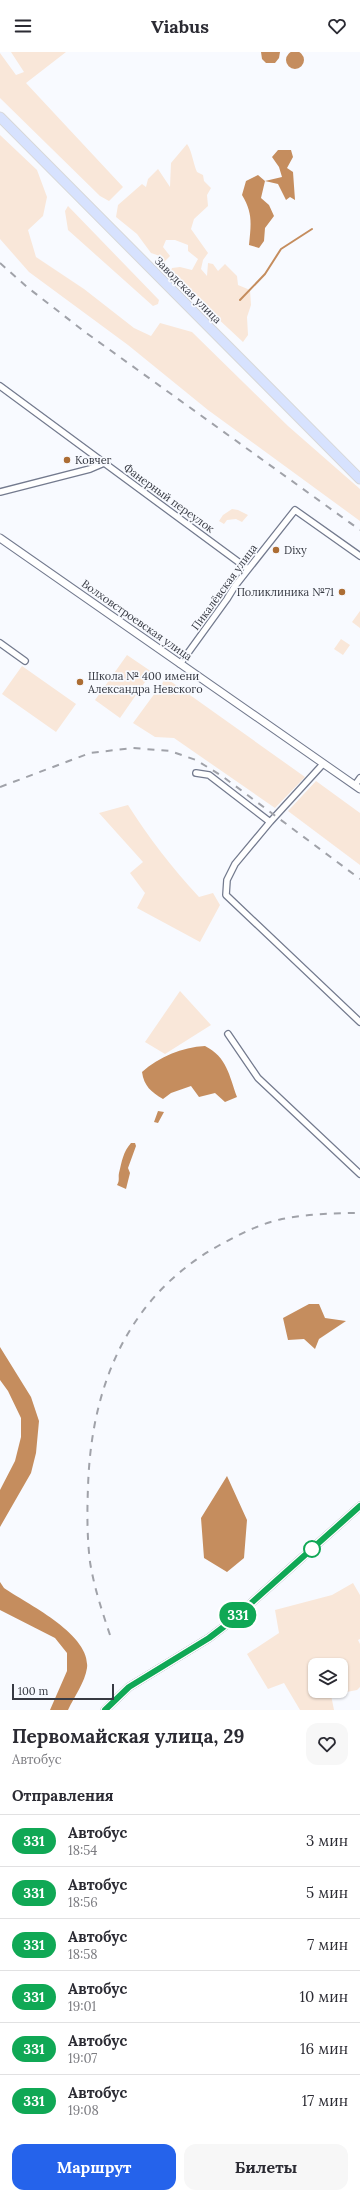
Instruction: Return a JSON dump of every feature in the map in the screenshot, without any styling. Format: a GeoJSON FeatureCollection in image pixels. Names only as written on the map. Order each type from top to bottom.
{"type":"FeatureCollection","features":[{"type":"Feature","properties":{"kind":"main road","name":"Заводская улица"},"geometry":{"type":"LineString","coordinates":[[0,117],[360,479]]}},
{"type":"Feature","properties":{"kind":"street","name":"Фанерный переулок"},"geometry":{"type":"LineString","coordinates":[[0,386],[248,569]]}},
{"type":"Feature","properties":{"kind":"street"},"geometry":{"type":"LineString","coordinates":[[0,492],[90,469],[104,463]]}},
{"type":"Feature","properties":{"kind":"street","name":"Пикалёвская улица"},"geometry":{"type":"LineString","coordinates":[[180,664],[248,569],[295,510],[360,556]]}},
{"type":"Feature","properties":{"kind":"street","name":"Волховстроевская улица"},"geometry":{"type":"LineString","coordinates":[[0,538],[357,787]]}},
{"type":"Feature","properties":{"kind":"street"},"geometry":{"type":"LineString","coordinates":[[0,642],[25,661]]}},
{"type":"Feature","properties":{"kind":"street"},"geometry":{"type":"LineString","coordinates":[[322,764],[235,864],[227,880],[226,895],[360,1022]]}},
{"type":"Feature","properties":{"kind":"street"},"geometry":{"type":"LineString","coordinates":[[196,773],[209,775],[270,822]]}},
{"type":"Feature","properties":{"kind":"street"},"geometry":{"type":"LineString","coordinates":[[357,787],[360,778]]}},
{"type":"Feature","properties":{"kind":"street"},"geometry":{"type":"LineString","coordinates":[[228,1034],[258,1078],[360,1174]]}},
{"type":"Feature","properties":{"kind":"street"},"geometry":{"type":"LineString","coordinates":[[105,1710],[129,1687],[209,1638],[230,1622],[360,1506]]}},
{"type":"Feature","properties":{"kind":"shaded area"},"geometry":{"type":"Polygon","coordinates":[[[291,51],[299,51],[304,56],[302,67],[299,69],[291,69],[286,64],[286,56],[291,51]]]}},
{"type":"Feature","properties":{"kind":"shaded area"},"geometry":{"type":"Polygon","coordinates":[[[11,52],[66,52],[26,83],[123,187],[109,201],[100,196],[0,98],[0,53],[16,75],[24,72],[11,52]]]}},
{"type":"Feature","properties":{"kind":"shaded area"},"geometry":{"type":"Polygon","coordinates":[[[261,52],[280,52],[279,58],[275,63],[266,63],[262,59],[261,52]]]}},
{"type":"Feature","properties":{"kind":"shaded area"},"geometry":{"type":"Polygon","coordinates":[[[0,135],[37,170],[47,197],[43,216],[28,230],[36,257],[84,289],[134,328],[151,336],[160,323],[192,332],[288,426],[360,489],[360,521],[208,410],[128,345],[29,272],[0,239],[0,135]]]}},
{"type":"Feature","properties":{"kind":"shaded area"},"geometry":{"type":"Polygon","coordinates":[[[187,144],[197,172],[203,175],[204,181],[211,188],[207,195],[208,206],[194,219],[191,229],[208,253],[203,260],[201,269],[207,276],[208,263],[213,264],[218,271],[225,264],[237,276],[238,285],[250,290],[251,305],[247,317],[248,335],[243,342],[170,274],[172,268],[180,267],[192,270],[198,259],[188,251],[188,245],[175,240],[166,240],[163,247],[170,256],[163,263],[160,262],[160,256],[151,253],[137,234],[116,217],[118,205],[142,184],[146,187],[148,179],[158,169],[170,187],[171,163],[187,144]]]}},
{"type":"Feature","properties":{"kind":"shaded area"},"geometry":{"type":"Polygon","coordinates":[[[278,150],[291,150],[293,157],[287,168],[293,172],[295,200],[290,197],[286,200],[278,184],[265,181],[282,177],[279,167],[272,157],[278,150]]]}},
{"type":"Feature","properties":{"kind":"shaded area"},"geometry":{"type":"Polygon","coordinates":[[[258,175],[265,181],[261,198],[269,205],[274,216],[265,228],[264,241],[259,248],[249,245],[250,213],[246,201],[242,195],[246,181],[258,175]]]}},
{"type":"Feature","properties":{"kind":"shaded area"},"geometry":{"type":"Polygon","coordinates":[[[68,206],[159,300],[158,304],[153,306],[68,230],[65,211],[68,206]]]}},
{"type":"Feature","properties":{"kind":"shaded area"},"geometry":{"type":"Polygon","coordinates":[[[232,509],[248,515],[242,522],[236,519],[227,520],[224,524],[219,521],[223,515],[232,509]]]}},
{"type":"Feature","properties":{"kind":"shaded area"},"geometry":{"type":"Polygon","coordinates":[[[360,611],[360,628],[352,622],[360,611]]]}},
{"type":"Feature","properties":{"kind":"shaded area"},"geometry":{"type":"Polygon","coordinates":[[[341,639],[350,645],[343,655],[334,649],[341,639]]]}},
{"type":"Feature","properties":{"kind":"shaded area"},"geometry":{"type":"Polygon","coordinates":[[[127,655],[152,672],[120,718],[95,700],[127,655]]]}},
{"type":"Feature","properties":{"kind":"shaded area"},"geometry":{"type":"Polygon","coordinates":[[[22,666],[76,704],[56,732],[2,694],[22,666]]]}},
{"type":"Feature","properties":{"kind":"shaded area"},"geometry":{"type":"Polygon","coordinates":[[[166,678],[305,777],[275,808],[174,738],[155,737],[133,723],[166,678]]]}},
{"type":"Feature","properties":{"kind":"shaded area"},"geometry":{"type":"Polygon","coordinates":[[[316,781],[360,813],[360,865],[288,811],[316,781]]]}},
{"type":"Feature","properties":{"kind":"shaded area"},"geometry":{"type":"Polygon","coordinates":[[[128,805],[161,852],[199,897],[213,893],[220,905],[200,942],[137,908],[145,893],[130,873],[143,862],[99,813],[128,805]]]}},
{"type":"Feature","properties":{"kind":"shaded area"},"geometry":{"type":"Polygon","coordinates":[[[180,991],[211,1025],[165,1054],[145,1042],[180,991]]]}},
{"type":"Feature","properties":{"kind":"shaded area"},"geometry":{"type":"Polygon","coordinates":[[[205,1046],[212,1050],[223,1061],[237,1097],[225,1102],[215,1093],[199,1097],[191,1086],[171,1093],[163,1099],[155,1094],[146,1085],[142,1072],[163,1057],[188,1048],[205,1046]]]}},
{"type":"Feature","properties":{"kind":"shaded area"},"geometry":{"type":"Polygon","coordinates":[[[158,1111],[164,1112],[158,1123],[154,1122],[158,1111]]]}},
{"type":"Feature","properties":{"kind":"shaded area"},"geometry":{"type":"Polygon","coordinates":[[[131,1143],[135,1143],[136,1146],[128,1168],[130,1173],[126,1189],[117,1185],[123,1157],[131,1143]]]}},
{"type":"Feature","properties":{"kind":"shaded area"},"geometry":{"type":"Polygon","coordinates":[[[309,1304],[319,1304],[325,1318],[346,1321],[319,1339],[315,1349],[304,1339],[288,1340],[283,1318],[309,1304]]]}},
{"type":"Feature","properties":{"kind":"shaded area"},"geometry":{"type":"Polygon","coordinates":[[[0,1347],[31,1397],[39,1421],[36,1453],[31,1473],[0,1527],[0,1490],[15,1461],[21,1437],[21,1418],[8,1391],[0,1380],[0,1347]]]}},
{"type":"Feature","properties":{"kind":"shaded area"},"geometry":{"type":"Polygon","coordinates":[[[227,1476],[247,1520],[244,1558],[227,1572],[204,1558],[201,1518],[227,1476]]]}},
{"type":"Feature","properties":{"kind":"shaded area"},"geometry":{"type":"Polygon","coordinates":[[[0,1582],[4,1588],[56,1621],[69,1632],[79,1643],[86,1655],[86,1673],[82,1684],[68,1710],[50,1710],[67,1671],[67,1653],[55,1638],[0,1610],[0,1582]]]}},
{"type":"Feature","properties":{"kind":"shaded area"},"geometry":{"type":"Polygon","coordinates":[[[353,1583],[360,1595],[360,1639],[358,1640],[360,1644],[360,1687],[357,1690],[348,1692],[348,1658],[308,1658],[308,1698],[332,1698],[334,1710],[300,1710],[284,1683],[268,1689],[247,1654],[279,1633],[275,1610],[332,1595],[353,1583]]]}},
{"type":"Feature","properties":{"kind":"waterway"},"geometry":{"type":"LineString","coordinates":[[240,300],[265,274],[281,249],[312,229]]}},
{"type":"Feature","properties":{"kind":"railway"},"geometry":{"type":"LineString","coordinates":[[0,263],[27,287],[85,332],[360,530]]}},
{"type":"Feature","properties":{"kind":"railway"},"geometry":{"type":"LineString","coordinates":[[0,787],[90,753],[133,748],[170,751],[196,760],[222,776],[360,879]]}},
{"type":"Feature","properties":{"kind":"railway"},"geometry":{"type":"LineString","coordinates":[[110,1635],[96,1590],[90,1562],[87,1506],[91,1450],[97,1414],[106,1380],[120,1348],[138,1318],[160,1291],[186,1267],[218,1246],[257,1227],[282,1219],[321,1214],[360,1213]]}},
{"type":"Feature","properties":{"kind":"bus line","name":"331"},"geometry":{"type":"LineString","coordinates":[[105,1710],[129,1687],[209,1638],[230,1622],[360,1506]]}},
{"type":"Feature","properties":{"kind":"place","name":"Ковчег"},"geometry":{"type":"Point","coordinates":[67,460]}},
{"type":"Feature","properties":{"kind":"place","name":"Dixy"},"geometry":{"type":"Point","coordinates":[276,550]}},
{"type":"Feature","properties":{"kind":"place","name":"Поликлиника №71"},"geometry":{"type":"Point","coordinates":[342,592]}},
{"type":"Feature","properties":{"kind":"place","name":"Школа № 400 имени Александра Невского"},"geometry":{"type":"Point","coordinates":[80,682]}}]}
